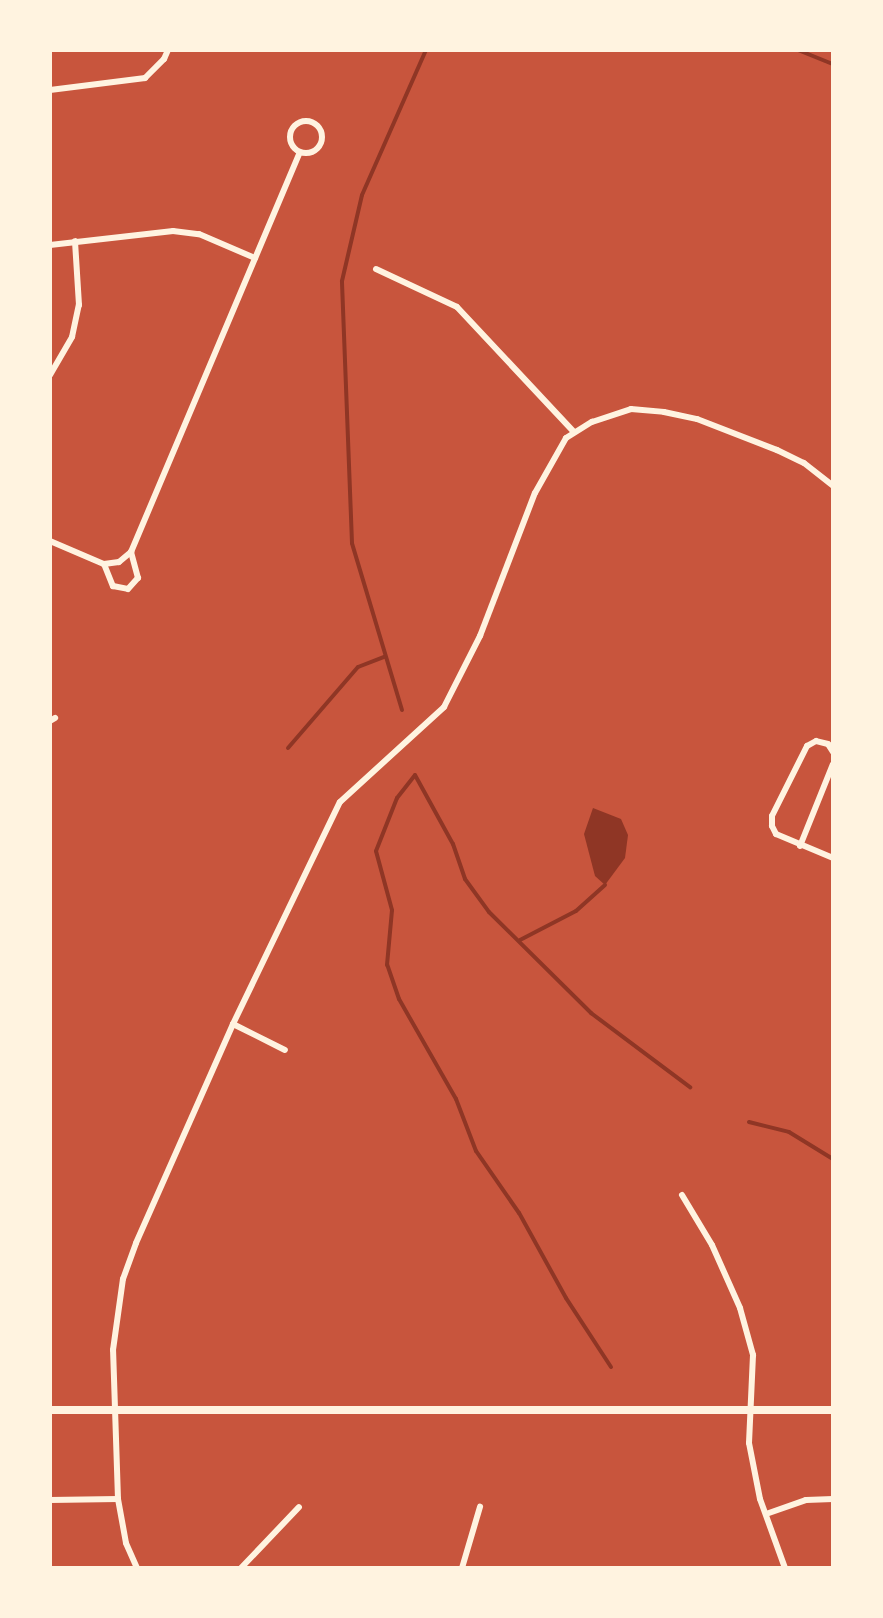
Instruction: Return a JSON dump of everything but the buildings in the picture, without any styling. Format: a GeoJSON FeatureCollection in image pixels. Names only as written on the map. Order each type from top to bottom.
{"type":"FeatureCollection","features":[{"type":"Feature","properties":{"kind":"main road"},"geometry":{"type":"LineString","coordinates":[[50,1410],[833,1410]]}},
{"type":"Feature","properties":{"kind":"street"},"geometry":{"type":"LineString","coordinates":[[50,90],[145,78],[168,50]]}},
{"type":"Feature","properties":{"kind":"street"},"geometry":{"type":"LineString","coordinates":[[303,122],[314,123],[322,136],[319,147],[310,153],[300,152],[290,141],[292,131],[303,122]]}},
{"type":"Feature","properties":{"kind":"street"},"geometry":{"type":"LineString","coordinates":[[50,541],[104,564],[119,562],[131,552],[300,152]]}},
{"type":"Feature","properties":{"kind":"street"},"geometry":{"type":"LineString","coordinates":[[50,245],[173,231],[199,234],[255,258]]}},
{"type":"Feature","properties":{"kind":"street"},"geometry":{"type":"LineString","coordinates":[[50,375],[72,337],[79,305],[75,241]]}},
{"type":"Feature","properties":{"kind":"street"},"geometry":{"type":"LineString","coordinates":[[376,269],[457,307],[574,432]]}},
{"type":"Feature","properties":{"kind":"street"},"geometry":{"type":"LineString","coordinates":[[137,1568],[126,1543],[118,1499],[113,1350],[123,1279],[233,1024],[340,802],[444,707],[480,636],[535,493],[566,438],[631,409],[697,419],[804,463],[833,486]]}},
{"type":"Feature","properties":{"kind":"street"},"geometry":{"type":"LineString","coordinates":[[104,564],[113,586],[128,589],[138,578],[131,552]]}},
{"type":"Feature","properties":{"kind":"street"},"geometry":{"type":"LineString","coordinates":[[833,752],[828,744],[816,741],[807,746],[772,816],[776,834],[833,858]]}},
{"type":"Feature","properties":{"kind":"street"},"geometry":{"type":"LineString","coordinates":[[800,846],[833,764]]}},
{"type":"Feature","properties":{"kind":"street"},"geometry":{"type":"LineString","coordinates":[[233,1024],[285,1050]]}},
{"type":"Feature","properties":{"kind":"street"},"geometry":{"type":"LineString","coordinates":[[682,1195],[712,1245],[740,1308],[753,1355],[749,1443],[766,1514],[785,1568]]}},
{"type":"Feature","properties":{"kind":"street"},"geometry":{"type":"LineString","coordinates":[[50,1500],[118,1499]]}},
{"type":"Feature","properties":{"kind":"street"},"geometry":{"type":"LineString","coordinates":[[766,1514],[806,1500],[833,1499]]}},
{"type":"Feature","properties":{"kind":"street"},"geometry":{"type":"LineString","coordinates":[[241,1568],[299,1507]]}},
{"type":"Feature","properties":{"kind":"street"},"geometry":{"type":"LineString","coordinates":[[462,1568],[480,1507]]}},
{"type":"Feature","properties":{"kind":"shaded area"},"geometry":{"type":"Polygon","coordinates":[[[593,808],[621,819],[628,835],[625,858],[605,885],[595,876],[584,834],[593,808]]]}},
{"type":"Feature","properties":{"kind":"waterway"},"geometry":{"type":"LineString","coordinates":[[402,710],[352,543],[342,281],[362,195],[426,50]]}},
{"type":"Feature","properties":{"kind":"waterway"},"geometry":{"type":"LineString","coordinates":[[798,50],[833,64]]}},
{"type":"Feature","properties":{"kind":"waterway"},"geometry":{"type":"LineString","coordinates":[[288,748],[358,667],[384,657]]}},
{"type":"Feature","properties":{"kind":"waterway"},"geometry":{"type":"LineString","coordinates":[[611,1367],[566,1298],[519,1213],[476,1151],[456,1099],[399,999],[387,965],[392,910],[376,851],[397,798],[415,775],[453,844],[465,879],[489,912],[591,1013],[690,1087]]}},
{"type":"Feature","properties":{"kind":"waterway"},"geometry":{"type":"LineString","coordinates":[[520,940],[576,911],[605,885]]}},
{"type":"Feature","properties":{"kind":"waterway"},"geometry":{"type":"LineString","coordinates":[[749,1122],[789,1132],[833,1159]]}}]}
